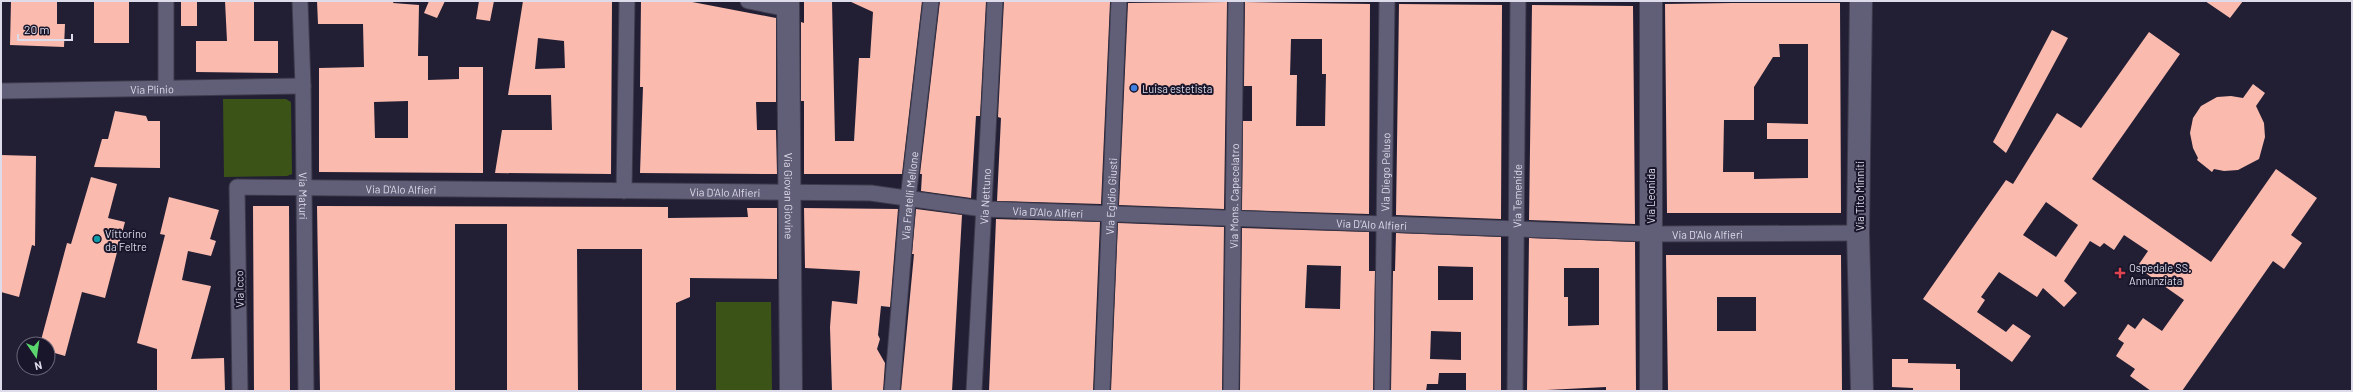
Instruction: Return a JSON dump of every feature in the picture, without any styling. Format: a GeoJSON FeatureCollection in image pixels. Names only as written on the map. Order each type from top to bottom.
{"type":"FeatureCollection","features":[{"type":"Feature","properties":{"kind":"street"},"geometry":{"type":"LineString","coordinates":[[166,1],[166,88]]}},
{"type":"Feature","properties":{"kind":"street","name":"Via Maturi"},"geometry":{"type":"LineString","coordinates":[[300,1],[303,86],[306,391]]}},
{"type":"Feature","properties":{"kind":"street"},"geometry":{"type":"LineString","coordinates":[[624,191],[627,1]]}},
{"type":"Feature","properties":{"kind":"street"},"geometry":{"type":"LineString","coordinates":[[748,1],[788,5]]}},
{"type":"Feature","properties":{"kind":"street","name":"Via Fratelli Mellone"},"geometry":{"type":"LineString","coordinates":[[892,391],[908,200],[931,1]]}},
{"type":"Feature","properties":{"kind":"street","name":"Via Nettuno"},"geometry":{"type":"LineString","coordinates":[[974,391],[995,1]]}},
{"type":"Feature","properties":{"kind":"street","name":"Via Egidio Giusti"},"geometry":{"type":"LineString","coordinates":[[1102,391],[1119,1]]}},
{"type":"Feature","properties":{"kind":"street","name":"Via Mons. Capecelatro"},"geometry":{"type":"LineString","coordinates":[[1231,391],[1236,1]]}},
{"type":"Feature","properties":{"kind":"street","name":"Via Diego Peluso"},"geometry":{"type":"LineString","coordinates":[[1382,391],[1387,1]]}},
{"type":"Feature","properties":{"kind":"street","name":"Via Temenide"},"geometry":{"type":"LineString","coordinates":[[1515,391],[1518,1]]}},
{"type":"Feature","properties":{"kind":"street","name":"Via Leonida"},"geometry":{"type":"LineString","coordinates":[[1651,1],[1651,391]]}},
{"type":"Feature","properties":{"kind":"street","name":"Via Tito Minniti"},"geometry":{"type":"LineString","coordinates":[[1861,1],[1858,233],[1862,391]]}},
{"type":"Feature","properties":{"kind":"street","name":"Via Giovan Giovine"},"geometry":{"type":"LineString","coordinates":[[788,5],[791,391]]}},
{"type":"Feature","properties":{"kind":"street","name":"Via Plinio"},"geometry":{"type":"LineString","coordinates":[[1,91],[303,86]]}},
{"type":"Feature","properties":{"kind":"street","name":"Via D'Alo Alfieri"},"geometry":{"type":"LineString","coordinates":[[237,187],[871,193],[908,200],[983,209],[1650,234],[1858,233]]}},
{"type":"Feature","properties":{"kind":"street","name":"Via Icco"},"geometry":{"type":"LineString","coordinates":[[237,187],[240,391]]}},
{"type":"Feature","properties":{"kind":"green space"},"geometry":{"type":"Polygon","coordinates":[[[223,99],[286,99],[291,102],[292,174],[287,176],[224,177],[223,99]]]}},
{"type":"Feature","properties":{"kind":"green space"},"geometry":{"type":"Polygon","coordinates":[[[716,302],[771,302],[772,391],[716,391],[716,302]]]}},
{"type":"Feature","properties":{"kind":"building"},"geometry":{"type":"Polygon","coordinates":[[[11,1],[57,1],[57,24],[65,24],[64,47],[10,45],[11,1]]]}},
{"type":"Feature","properties":{"kind":"building"},"geometry":{"type":"Polygon","coordinates":[[[94,1],[129,1],[129,43],[94,43],[94,1]]]}},
{"type":"Feature","properties":{"kind":"building"},"geometry":{"type":"Polygon","coordinates":[[[181,1],[197,1],[197,26],[181,26],[181,1]]]}},
{"type":"Feature","properties":{"kind":"building"},"geometry":{"type":"Polygon","coordinates":[[[225,1],[254,1],[254,41],[278,41],[278,73],[196,72],[196,41],[227,41],[225,1]]]}},
{"type":"Feature","properties":{"kind":"building"},"geometry":{"type":"Polygon","coordinates":[[[317,1],[394,1],[393,3],[419,5],[418,56],[428,56],[428,80],[459,79],[459,67],[483,67],[483,173],[319,172],[319,68],[364,67],[363,24],[318,24],[317,1]],[[408,101],[374,102],[375,138],[408,138],[408,101]]]}},
{"type":"Feature","properties":{"kind":"building"},"geometry":{"type":"Polygon","coordinates":[[[429,1],[445,1],[437,18],[424,13],[429,1]]]}},
{"type":"Feature","properties":{"kind":"building"},"geometry":{"type":"Polygon","coordinates":[[[479,1],[494,1],[490,21],[476,19],[479,1]]]}},
{"type":"Feature","properties":{"kind":"building"},"geometry":{"type":"Polygon","coordinates":[[[523,1],[612,1],[611,174],[495,173],[502,130],[552,130],[551,95],[508,95],[523,1]],[[538,38],[535,69],[565,68],[564,41],[538,38]]]}},
{"type":"Feature","properties":{"kind":"building"},"geometry":{"type":"Polygon","coordinates":[[[641,1],[687,1],[776,18],[776,102],[756,102],[757,130],[776,130],[777,174],[640,173],[643,87],[640,87],[641,1]]]}},
{"type":"Feature","properties":{"kind":"building"},"geometry":{"type":"Polygon","coordinates":[[[804,1],[832,1],[835,141],[854,141],[859,58],[870,58],[873,12],[849,1],[922,1],[902,174],[804,174],[804,101],[801,101],[801,22],[804,23],[804,1]]]}},
{"type":"Feature","properties":{"kind":"building"},"geometry":{"type":"Polygon","coordinates":[[[940,1],[986,1],[980,116],[976,116],[971,198],[921,191],[922,174],[920,174],[940,1]]]}},
{"type":"Feature","properties":{"kind":"building"},"geometry":{"type":"Polygon","coordinates":[[[1004,1],[1110,2],[1101,204],[997,201],[1001,118],[998,117],[1004,1]]]}},
{"type":"Feature","properties":{"kind":"building"},"geometry":{"type":"Polygon","coordinates":[[[2205,1],[2243,1],[2230,18],[2205,1]]]}},
{"type":"Feature","properties":{"kind":"building"},"geometry":{"type":"Polygon","coordinates":[[[1227,2],[1224,209],[1119,205],[1128,3],[1227,2]]]}},
{"type":"Feature","properties":{"kind":"building"},"geometry":{"type":"Polygon","coordinates":[[[1245,2],[1370,4],[1369,214],[1242,210],[1243,121],[1252,121],[1252,86],[1244,86],[1245,2]],[[1291,39],[1290,75],[1297,75],[1296,126],[1325,126],[1326,74],[1322,74],[1322,39],[1291,39]]]}},
{"type":"Feature","properties":{"kind":"building"},"geometry":{"type":"Polygon","coordinates":[[[1840,3],[1841,213],[1667,213],[1665,4],[1840,3]],[[1779,44],[1780,57],[1773,57],[1754,87],[1754,120],[1724,120],[1723,172],[1754,172],[1754,179],[1808,178],[1808,139],[1767,139],[1767,123],[1808,124],[1808,44],[1779,44]]]}},
{"type":"Feature","properties":{"kind":"building"},"geometry":{"type":"Polygon","coordinates":[[[1399,4],[1502,5],[1501,219],[1396,215],[1399,4]]]}},
{"type":"Feature","properties":{"kind":"building"},"geometry":{"type":"Polygon","coordinates":[[[1532,5],[1633,6],[1635,224],[1529,220],[1532,5]]]}},
{"type":"Feature","properties":{"kind":"building"},"geometry":{"type":"Polygon","coordinates":[[[2052,30],[2068,38],[2006,153],[1993,142],[2052,30]]]}},
{"type":"Feature","properties":{"kind":"building"},"geometry":{"type":"Polygon","coordinates":[[[2149,32],[2180,54],[2092,179],[2211,262],[2276,169],[2317,198],[2291,235],[2302,243],[2284,269],[2273,261],[2182,391],[2151,391],[2130,376],[2135,369],[2116,356],[2124,343],[2118,339],[2128,324],[2135,329],[2143,318],[2162,331],[2184,300],[2137,267],[2148,251],[2124,235],[2114,250],[2104,243],[2100,247],[2090,241],[2064,281],[2077,293],[2064,307],[2043,288],[2037,297],[1999,272],[1981,297],[1985,300],[1977,312],[2006,332],[2013,324],[2031,336],[2012,362],[1923,299],[2006,180],[2013,184],[2057,113],[2081,128],[2149,32]],[[2046,202],[2023,235],[2056,257],[2078,225],[2046,202]]]}},
{"type":"Feature","properties":{"kind":"building"},"geometry":{"type":"Polygon","coordinates":[[[2253,84],[2265,93],[2256,106],[2264,123],[2265,137],[2259,159],[2238,170],[2224,171],[2214,169],[2212,172],[2197,160],[2198,158],[2193,148],[2190,133],[2193,118],[2201,106],[2217,97],[2231,96],[2243,98],[2253,84]]]}},
{"type":"Feature","properties":{"kind":"building"},"geometry":{"type":"Polygon","coordinates":[[[115,111],[146,116],[148,121],[160,121],[160,168],[94,167],[102,139],[108,139],[115,111]]]}},
{"type":"Feature","properties":{"kind":"building"},"geometry":{"type":"Polygon","coordinates":[[[1,155],[36,156],[35,246],[32,245],[19,297],[1,292],[1,155]]]}},
{"type":"Feature","properties":{"kind":"building","name":"Vittorino da Feltre"},"geometry":{"type":"Polygon","coordinates":[[[91,177],[117,184],[108,218],[125,222],[105,298],[82,292],[65,356],[56,353],[56,336],[42,336],[67,243],[71,244],[91,177]]]}},
{"type":"Feature","properties":{"kind":"building"},"geometry":{"type":"Polygon","coordinates":[[[169,197],[219,210],[210,239],[216,241],[211,256],[188,251],[182,280],[211,286],[191,359],[224,358],[225,391],[157,391],[157,349],[137,343],[165,235],[160,234],[169,197]]]}},
{"type":"Feature","properties":{"kind":"building"},"geometry":{"type":"Polygon","coordinates":[[[253,206],[289,206],[290,391],[254,391],[253,206]]]}},
{"type":"Feature","properties":{"kind":"building"},"geometry":{"type":"Polygon","coordinates":[[[317,206],[668,207],[668,218],[748,217],[747,208],[777,208],[777,279],[690,278],[690,297],[676,303],[676,391],[642,391],[642,249],[577,249],[578,391],[507,391],[507,224],[455,224],[455,391],[320,391],[317,206]]]}},
{"type":"Feature","properties":{"kind":"building"},"geometry":{"type":"Polygon","coordinates":[[[804,208],[898,209],[890,307],[881,306],[878,335],[880,339],[877,349],[885,363],[883,391],[832,391],[830,327],[832,301],[857,304],[860,271],[805,268],[804,208]]]}},
{"type":"Feature","properties":{"kind":"building"},"geometry":{"type":"Polygon","coordinates":[[[916,209],[962,215],[952,391],[901,391],[914,254],[912,254],[916,209]]]}},
{"type":"Feature","properties":{"kind":"building"},"geometry":{"type":"Polygon","coordinates":[[[996,219],[1100,222],[1093,391],[989,391],[996,219]]]}},
{"type":"Feature","properties":{"kind":"building"},"geometry":{"type":"Polygon","coordinates":[[[1118,223],[1224,227],[1222,391],[1111,391],[1118,223]]]}},
{"type":"Feature","properties":{"kind":"building"},"geometry":{"type":"Polygon","coordinates":[[[1242,228],[1369,232],[1369,271],[1375,271],[1373,391],[1240,391],[1242,228]],[[1307,265],[1305,308],[1340,309],[1341,266],[1307,265]]]}},
{"type":"Feature","properties":{"kind":"building"},"geometry":{"type":"Polygon","coordinates":[[[1396,233],[1501,237],[1501,391],[1466,391],[1466,373],[1439,373],[1438,384],[1427,384],[1426,391],[1391,391],[1393,271],[1395,271],[1396,233]],[[1438,266],[1438,300],[1473,300],[1473,267],[1438,266]],[[1431,331],[1430,359],[1461,360],[1461,332],[1431,331]]]}},
{"type":"Feature","properties":{"kind":"building"},"geometry":{"type":"Polygon","coordinates":[[[1529,238],[1635,242],[1636,391],[1606,391],[1606,387],[1527,391],[1529,238]],[[1564,268],[1564,297],[1568,297],[1568,326],[1599,325],[1599,268],[1564,268]]]}},
{"type":"Feature","properties":{"kind":"building"},"geometry":{"type":"Polygon","coordinates":[[[1666,255],[1841,255],[1842,391],[1668,391],[1666,255]],[[1717,297],[1717,331],[1756,331],[1756,297],[1717,297]]]}},
{"type":"Feature","properties":{"kind":"building"},"geometry":{"type":"Polygon","coordinates":[[[1892,359],[1908,359],[1908,363],[1956,364],[1956,369],[1960,369],[1960,391],[1913,391],[1913,388],[1892,387],[1892,359]]]}},
{"type":"Feature","properties":{"kind":"place","name":"Luisa estetista"},"geometry":{"type":"Point","coordinates":[1134,88]}},
{"type":"Feature","properties":{"kind":"place","name":"Vittorino da Feltre"},"geometry":{"type":"Point","coordinates":[97,239]}},
{"type":"Feature","properties":{"kind":"place","name":"Ospedale SS. Annunziata"},"geometry":{"type":"Point","coordinates":[2120,273]}}]}
